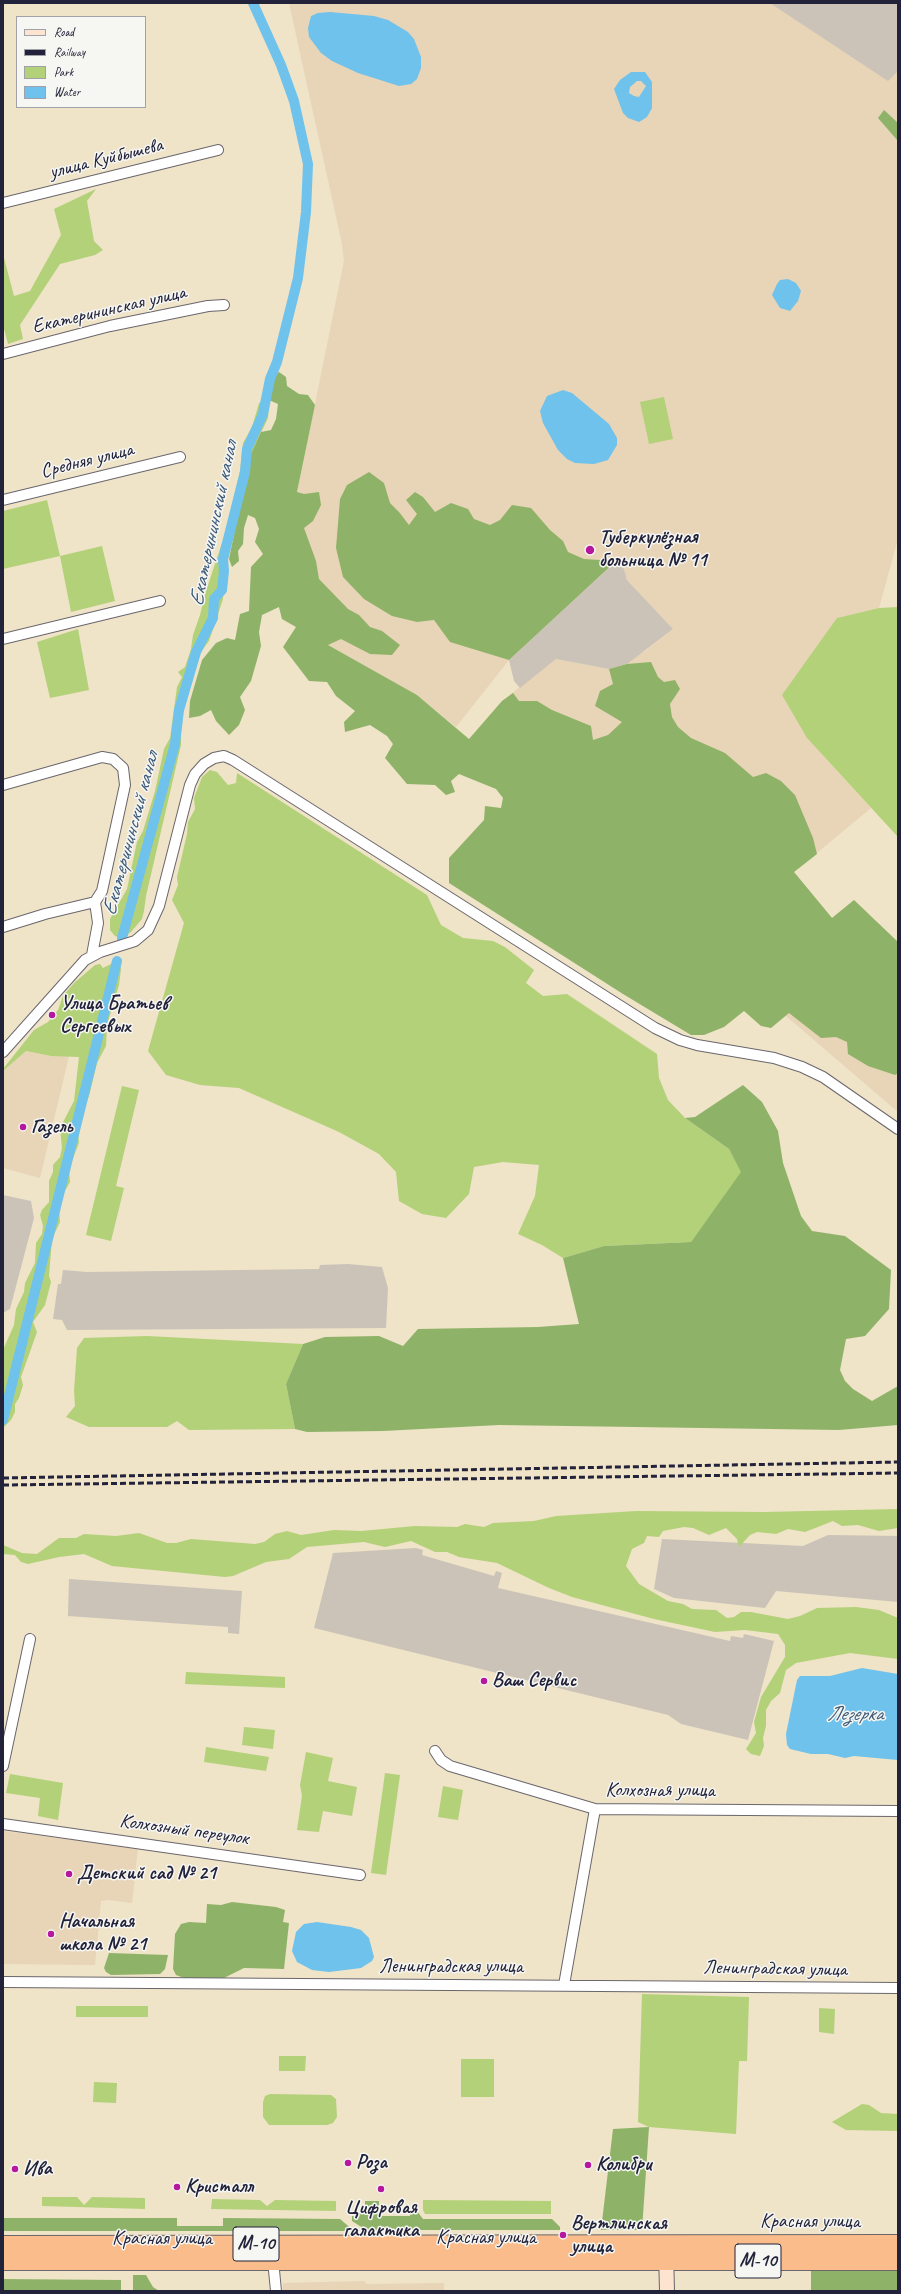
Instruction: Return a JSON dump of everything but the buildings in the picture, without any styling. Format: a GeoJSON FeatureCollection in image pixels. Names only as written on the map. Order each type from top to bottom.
{"type":"FeatureCollection","features":[{"type":"Feature","properties":{"kind":"highway","name":"Красная улица"},"geometry":{"type":"LineString","coordinates":[[3,2261],[273,2260],[666,2253],[898,2244]]}},
{"type":"Feature","properties":{"kind":"highway","name":"Красная улица"},"geometry":{"type":"LineString","coordinates":[[3,2245],[666,2253],[898,2261]]}},
{"type":"Feature","properties":{"kind":"main road"},"geometry":{"type":"LineString","coordinates":[[666,2253],[667,2291]]}},
{"type":"Feature","properties":{"kind":"street","name":"улица Куйбышева"},"geometry":{"type":"LineString","coordinates":[[3,203],[218,150]]}},
{"type":"Feature","properties":{"kind":"street","name":"Екатерининская улица"},"geometry":{"type":"LineString","coordinates":[[3,354],[110,326],[208,306],[224,305]]}},
{"type":"Feature","properties":{"kind":"street","name":"Средняя улица"},"geometry":{"type":"LineString","coordinates":[[3,500],[180,457]]}},
{"type":"Feature","properties":{"kind":"street"},"geometry":{"type":"LineString","coordinates":[[3,639],[160,601]]}},
{"type":"Feature","properties":{"kind":"street"},"geometry":{"type":"LineString","coordinates":[[3,1052],[64,982],[92,955],[128,944],[140,938],[148,930],[159,906],[185,800],[195,774],[204,764],[214,758],[224,756],[253,772],[655,1028],[680,1040],[698,1045],[774,1058],[802,1066],[823,1076],[898,1129]]}},
{"type":"Feature","properties":{"kind":"street"},"geometry":{"type":"LineString","coordinates":[[3,785],[102,757],[112,758],[121,764],[125,773],[125,785],[102,891],[95,902],[98,923],[92,955]]}},
{"type":"Feature","properties":{"kind":"street"},"geometry":{"type":"LineString","coordinates":[[3,927],[45,914],[95,902]]}},
{"type":"Feature","properties":{"kind":"street"},"geometry":{"type":"LineString","coordinates":[[3,1766],[30,1639]]}},
{"type":"Feature","properties":{"kind":"street","name":"Колхозная улица"},"geometry":{"type":"LineString","coordinates":[[435,1751],[441,1760],[450,1766],[595,1809],[898,1811]]}},
{"type":"Feature","properties":{"kind":"street"},"geometry":{"type":"LineString","coordinates":[[564,1985],[595,1809]]}},
{"type":"Feature","properties":{"kind":"street","name":"Колхозный переулок"},"geometry":{"type":"LineString","coordinates":[[3,1824],[263,1859],[360,1875]]}},
{"type":"Feature","properties":{"kind":"street","name":"Ленинградская улица"},"geometry":{"type":"LineString","coordinates":[[3,1982],[898,1988]]}},
{"type":"Feature","properties":{"kind":"street"},"geometry":{"type":"LineString","coordinates":[[273,2260],[276,2291]]}},
{"type":"Feature","properties":{"kind":"shaded area","name":"Туберкулёзная больница № 11"},"geometry":{"type":"Polygon","coordinates":[[[289,3],[898,3],[898,539],[879,608],[837,618],[807,738],[871,808],[794,872],[832,918],[854,900],[898,942],[898,1112],[730,968],[502,701],[556,659],[609,669],[645,651],[673,629],[627,580],[624,569],[616,561],[509,660],[456,727],[417,695],[282,619],[276,596],[344,261],[342,244],[289,3]]]}},
{"type":"Feature","properties":{"kind":"shaded area"},"geometry":{"type":"Polygon","coordinates":[[[770,3],[898,3],[898,71],[888,81],[770,3]]]}},
{"type":"Feature","properties":{"kind":"shaded area"},"geometry":{"type":"Polygon","coordinates":[[[616,561],[624,569],[627,580],[673,629],[627,664],[609,669],[556,659],[520,688],[514,681],[509,660],[616,561]]]}},
{"type":"Feature","properties":{"kind":"shaded area"},"geometry":{"type":"Polygon","coordinates":[[[26,1051],[51,1056],[69,1056],[40,1178],[3,1168],[3,1071],[26,1051]]]}},
{"type":"Feature","properties":{"kind":"shaded area"},"geometry":{"type":"Polygon","coordinates":[[[3,1195],[31,1201],[34,1218],[10,1309],[3,1313],[3,1195]]]}},
{"type":"Feature","properties":{"kind":"shaded area"},"geometry":{"type":"Polygon","coordinates":[[[348,1264],[382,1267],[388,1288],[386,1328],[67,1330],[62,1320],[53,1319],[58,1284],[61,1284],[63,1270],[87,1272],[319,1269],[320,1265],[348,1264]]]}},
{"type":"Feature","properties":{"kind":"shaded area"},"geometry":{"type":"Polygon","coordinates":[[[828,1535],[898,1536],[898,1602],[776,1591],[765,1608],[674,1598],[654,1589],[662,1539],[803,1546],[828,1535]]]}},
{"type":"Feature","properties":{"kind":"shaded area"},"geometry":{"type":"Polygon","coordinates":[[[416,1548],[423,1550],[422,1555],[494,1576],[496,1571],[502,1573],[498,1588],[730,1641],[731,1636],[743,1638],[744,1634],[774,1641],[748,1740],[681,1724],[668,1715],[314,1628],[333,1553],[416,1548]]]}},
{"type":"Feature","properties":{"kind":"shaded area"},"geometry":{"type":"Polygon","coordinates":[[[69,1579],[242,1591],[239,1634],[228,1633],[228,1627],[68,1616],[69,1579]]]}},
{"type":"Feature","properties":{"kind":"shaded area"},"geometry":{"type":"Polygon","coordinates":[[[3,1831],[138,1848],[132,1903],[108,1900],[101,1901],[95,1965],[3,1964],[3,1831]]]}},
{"type":"Feature","properties":{"kind":"shaded area"},"geometry":{"type":"Polygon","coordinates":[[[364,2281],[367,2284],[444,2283],[444,2291],[283,2291],[283,2283],[364,2281]]]}},
{"type":"Feature","properties":{"kind":"green space"},"geometry":{"type":"Polygon","coordinates":[[[884,110],[898,123],[898,141],[878,118],[884,110]]]}},
{"type":"Feature","properties":{"kind":"green space"},"geometry":{"type":"Polygon","coordinates":[[[96,189],[87,201],[94,241],[103,250],[95,255],[60,264],[20,325],[23,339],[8,344],[3,325],[3,254],[14,296],[30,291],[61,235],[54,209],[96,189]]]}},
{"type":"Feature","properties":{"kind":"green space"},"geometry":{"type":"Polygon","coordinates":[[[279,372],[286,377],[287,386],[299,394],[308,395],[315,405],[297,492],[304,494],[319,492],[321,505],[313,521],[304,528],[316,561],[319,579],[348,609],[359,615],[370,627],[382,631],[400,645],[392,655],[370,654],[341,639],[328,645],[417,695],[469,739],[502,701],[513,693],[519,701],[537,701],[552,710],[591,726],[593,740],[608,735],[622,722],[595,706],[600,691],[613,684],[609,669],[627,664],[651,662],[658,677],[664,682],[675,680],[680,689],[670,704],[672,717],[678,727],[691,738],[725,753],[753,777],[766,773],[781,781],[795,795],[813,838],[817,854],[794,872],[832,918],[854,900],[898,942],[898,1073],[895,1075],[868,1066],[848,1054],[847,1042],[836,1037],[821,1038],[789,1013],[771,1028],[761,1026],[744,1011],[724,1027],[704,1035],[691,1035],[623,994],[449,883],[449,858],[484,820],[485,806],[501,808],[503,798],[496,789],[459,774],[451,781],[455,792],[446,795],[435,785],[407,784],[385,758],[393,744],[387,736],[370,725],[345,732],[344,722],[355,711],[336,696],[327,682],[309,681],[283,647],[296,627],[282,619],[279,607],[262,615],[259,632],[261,646],[251,681],[240,697],[245,710],[239,725],[229,735],[216,721],[211,710],[200,716],[189,718],[190,701],[202,660],[216,643],[227,638],[235,640],[240,614],[249,611],[251,567],[263,554],[255,542],[259,529],[255,518],[248,515],[244,528],[243,544],[238,551],[239,561],[232,567],[229,559],[250,456],[261,432],[271,430],[276,419],[278,404],[269,400],[268,394],[272,386],[273,377],[279,372]]]}},
{"type":"Feature","properties":{"kind":"green space"},"geometry":{"type":"Polygon","coordinates":[[[664,397],[673,439],[649,444],[640,402],[664,397]]]}},
{"type":"Feature","properties":{"kind":"green space"},"geometry":{"type":"Polygon","coordinates":[[[265,400],[269,406],[268,418],[250,456],[224,578],[223,599],[209,641],[197,657],[184,698],[181,716],[181,745],[142,919],[131,932],[122,938],[115,936],[110,930],[110,919],[127,889],[137,842],[143,831],[155,791],[164,749],[170,738],[177,687],[182,677],[178,672],[185,667],[205,594],[224,537],[240,471],[243,443],[252,427],[259,403],[265,400]]]}},
{"type":"Feature","properties":{"kind":"green space"},"geometry":{"type":"Polygon","coordinates":[[[369,472],[384,483],[390,503],[409,525],[417,514],[406,500],[415,492],[423,497],[435,512],[451,503],[468,509],[474,519],[490,525],[500,520],[512,505],[531,508],[550,530],[563,541],[568,552],[584,559],[616,561],[509,660],[450,642],[434,620],[417,622],[392,616],[364,599],[343,577],[336,548],[340,499],[347,485],[369,472]]]}},
{"type":"Feature","properties":{"kind":"green space"},"geometry":{"type":"Polygon","coordinates":[[[47,500],[60,556],[3,569],[3,511],[47,500]]]}},
{"type":"Feature","properties":{"kind":"green space"},"geometry":{"type":"Polygon","coordinates":[[[102,546],[115,601],[71,612],[60,556],[102,546]]]}},
{"type":"Feature","properties":{"kind":"green space"},"geometry":{"type":"Polygon","coordinates":[[[898,607],[898,837],[807,738],[782,695],[837,618],[879,608],[898,607]]]}},
{"type":"Feature","properties":{"kind":"green space"},"geometry":{"type":"Polygon","coordinates":[[[78,629],[89,690],[50,698],[37,642],[78,629]]]}},
{"type":"Feature","properties":{"kind":"green space"},"geometry":{"type":"Polygon","coordinates":[[[210,770],[217,772],[228,785],[236,783],[237,773],[427,895],[441,925],[463,938],[493,941],[505,947],[534,970],[526,983],[543,996],[567,994],[657,1054],[659,1078],[668,1100],[685,1118],[729,1149],[742,1172],[691,1242],[604,1246],[563,1258],[542,1245],[518,1234],[535,1196],[539,1165],[503,1162],[474,1167],[469,1194],[446,1218],[422,1214],[399,1201],[396,1172],[379,1154],[339,1132],[239,1088],[200,1085],[166,1075],[148,1051],[184,923],[172,900],[178,885],[177,877],[187,834],[188,822],[195,809],[194,798],[202,777],[210,770]]]}},
{"type":"Feature","properties":{"kind":"green space"},"geometry":{"type":"Polygon","coordinates":[[[117,961],[120,963],[121,969],[119,985],[107,1025],[106,1046],[97,1063],[89,1096],[84,1109],[78,1131],[79,1143],[69,1168],[70,1182],[61,1198],[59,1208],[60,1222],[52,1239],[49,1276],[51,1282],[45,1305],[33,1322],[37,1332],[21,1377],[23,1385],[19,1398],[15,1404],[15,1412],[11,1420],[3,1428],[3,1350],[14,1325],[16,1309],[24,1292],[25,1283],[35,1263],[36,1243],[42,1234],[43,1226],[40,1215],[42,1210],[49,1202],[49,1181],[53,1172],[53,1165],[60,1157],[62,1148],[60,1128],[74,1101],[79,1057],[51,1056],[26,1051],[3,1071],[3,1069],[34,1030],[48,1022],[58,1010],[63,996],[74,983],[95,965],[100,964],[103,968],[117,961]]]}},
{"type":"Feature","properties":{"kind":"green space"},"geometry":{"type":"Polygon","coordinates":[[[743,1085],[762,1102],[778,1131],[783,1163],[801,1216],[812,1231],[845,1236],[891,1270],[889,1309],[865,1336],[846,1339],[840,1370],[845,1381],[853,1389],[872,1401],[898,1386],[898,1425],[839,1430],[499,1425],[383,1431],[307,1432],[295,1429],[286,1384],[303,1344],[325,1337],[379,1336],[403,1346],[418,1329],[538,1327],[579,1324],[563,1258],[604,1246],[691,1242],[741,1172],[729,1149],[685,1118],[695,1117],[743,1085]]]}},
{"type":"Feature","properties":{"kind":"green space"},"geometry":{"type":"Polygon","coordinates":[[[122,1086],[139,1090],[116,1186],[124,1188],[111,1241],[86,1235],[122,1086]]]}},
{"type":"Feature","properties":{"kind":"green space"},"geometry":{"type":"Polygon","coordinates":[[[147,1336],[303,1344],[286,1384],[295,1429],[189,1430],[177,1421],[167,1427],[89,1427],[66,1417],[75,1406],[74,1391],[77,1348],[84,1338],[147,1336]]]}},
{"type":"Feature","properties":{"kind":"green space"},"geometry":{"type":"Polygon","coordinates":[[[898,1509],[898,1528],[879,1531],[858,1525],[842,1526],[833,1521],[805,1532],[788,1529],[776,1534],[757,1532],[750,1535],[739,1547],[737,1539],[726,1528],[709,1535],[693,1528],[684,1527],[663,1531],[659,1537],[647,1536],[644,1543],[632,1549],[626,1566],[639,1584],[668,1601],[683,1604],[692,1609],[716,1610],[727,1618],[734,1617],[741,1612],[751,1612],[788,1619],[800,1616],[817,1608],[856,1607],[879,1610],[898,1618],[898,1659],[850,1653],[796,1663],[786,1670],[780,1693],[771,1701],[766,1710],[766,1726],[763,1738],[764,1746],[760,1756],[751,1754],[746,1749],[756,1733],[754,1722],[761,1697],[785,1657],[785,1645],[778,1634],[745,1630],[715,1632],[654,1619],[572,1597],[549,1588],[497,1563],[459,1557],[447,1552],[435,1552],[411,1541],[385,1547],[364,1542],[307,1547],[289,1559],[266,1562],[233,1576],[225,1577],[112,1566],[84,1554],[59,1557],[28,1564],[21,1562],[15,1555],[3,1554],[3,1545],[22,1553],[37,1554],[59,1538],[76,1538],[84,1534],[116,1536],[139,1533],[167,1543],[176,1543],[191,1539],[255,1544],[264,1542],[275,1534],[287,1531],[301,1535],[334,1530],[361,1531],[415,1526],[457,1527],[465,1524],[484,1527],[493,1523],[534,1521],[556,1516],[636,1511],[764,1512],[898,1509]]]}},
{"type":"Feature","properties":{"kind":"green space"},"geometry":{"type":"Polygon","coordinates":[[[186,1672],[285,1677],[285,1688],[185,1684],[186,1672]]]}},
{"type":"Feature","properties":{"kind":"green space"},"geometry":{"type":"Polygon","coordinates":[[[244,1727],[275,1730],[273,1749],[242,1745],[244,1727]]]}},
{"type":"Feature","properties":{"kind":"green space"},"geometry":{"type":"Polygon","coordinates":[[[206,1747],[269,1757],[266,1771],[204,1762],[206,1747]]]}},
{"type":"Feature","properties":{"kind":"green space"},"geometry":{"type":"Polygon","coordinates":[[[306,1752],[333,1758],[328,1781],[357,1787],[352,1816],[323,1811],[319,1832],[297,1830],[302,1796],[300,1785],[306,1752]]]}},
{"type":"Feature","properties":{"kind":"green space"},"geometry":{"type":"Polygon","coordinates":[[[385,1773],[400,1775],[386,1875],[371,1873],[385,1773]]]}},
{"type":"Feature","properties":{"kind":"green space"},"geometry":{"type":"Polygon","coordinates":[[[10,1774],[63,1783],[58,1820],[38,1816],[40,1798],[6,1793],[10,1774]]]}},
{"type":"Feature","properties":{"kind":"green space"},"geometry":{"type":"Polygon","coordinates":[[[443,1786],[463,1790],[458,1820],[438,1817],[443,1786]]]}},
{"type":"Feature","properties":{"kind":"green space"},"geometry":{"type":"Polygon","coordinates":[[[232,1902],[276,1907],[285,1910],[283,1922],[289,1923],[284,1969],[244,1968],[222,1979],[184,1978],[176,1975],[173,1969],[175,1934],[181,1924],[189,1922],[206,1923],[207,1904],[221,1905],[232,1902]]]}},
{"type":"Feature","properties":{"kind":"green space"},"geometry":{"type":"Polygon","coordinates":[[[109,1953],[168,1955],[165,1969],[160,1974],[111,1975],[106,1972],[104,1968],[109,1953]]]}},
{"type":"Feature","properties":{"kind":"green space"},"geometry":{"type":"Polygon","coordinates":[[[642,1994],[749,1997],[747,2061],[739,2061],[736,2134],[649,2127],[638,2122],[642,1994]]]}},
{"type":"Feature","properties":{"kind":"green space"},"geometry":{"type":"Polygon","coordinates":[[[76,2006],[148,2006],[148,2017],[76,2017],[76,2006]]]}},
{"type":"Feature","properties":{"kind":"green space"},"geometry":{"type":"Polygon","coordinates":[[[819,2008],[835,2009],[834,2034],[819,2032],[819,2008]]]}},
{"type":"Feature","properties":{"kind":"green space"},"geometry":{"type":"Polygon","coordinates":[[[279,2056],[306,2056],[305,2071],[279,2071],[279,2056]]]}},
{"type":"Feature","properties":{"kind":"green space"},"geometry":{"type":"Polygon","coordinates":[[[461,2059],[494,2059],[494,2097],[461,2097],[461,2059]]]}},
{"type":"Feature","properties":{"kind":"green space"},"geometry":{"type":"Polygon","coordinates":[[[94,2082],[117,2083],[116,2103],[93,2102],[94,2082]]]}},
{"type":"Feature","properties":{"kind":"green space"},"geometry":{"type":"Polygon","coordinates":[[[270,2094],[331,2095],[336,2099],[337,2117],[333,2123],[327,2125],[269,2125],[263,2117],[263,2102],[265,2096],[270,2094]]]}},
{"type":"Feature","properties":{"kind":"green space"},"geometry":{"type":"Polygon","coordinates":[[[862,2104],[869,2105],[881,2113],[898,2114],[898,2131],[846,2130],[832,2122],[862,2104]]]}},
{"type":"Feature","properties":{"kind":"green space"},"geometry":{"type":"Polygon","coordinates":[[[649,2127],[642,2230],[601,2230],[613,2129],[649,2127]]]}},
{"type":"Feature","properties":{"kind":"green space"},"geometry":{"type":"Polygon","coordinates":[[[42,2197],[77,2197],[84,2205],[92,2197],[145,2198],[145,2209],[42,2206],[42,2197]]]}},
{"type":"Feature","properties":{"kind":"green space"},"geometry":{"type":"Polygon","coordinates":[[[212,2199],[260,2200],[267,2206],[275,2200],[336,2201],[336,2211],[211,2209],[212,2199]]]}},
{"type":"Feature","properties":{"kind":"green space"},"geometry":{"type":"Polygon","coordinates":[[[423,2200],[551,2201],[551,2214],[425,2214],[423,2210],[423,2200]]]}},
{"type":"Feature","properties":{"kind":"green space"},"geometry":{"type":"Polygon","coordinates":[[[365,2201],[379,2201],[379,2216],[410,2216],[411,2211],[417,2211],[423,2219],[552,2219],[560,2227],[560,2230],[366,2230],[352,2221],[352,2216],[356,2216],[365,2207],[365,2201]]]}},
{"type":"Feature","properties":{"kind":"green space"},"geometry":{"type":"Polygon","coordinates":[[[4,2218],[177,2218],[177,2226],[223,2226],[223,2218],[340,2219],[354,2231],[4,2231],[4,2218]]]}},
{"type":"Feature","properties":{"kind":"green space"},"geometry":{"type":"Polygon","coordinates":[[[811,2269],[898,2270],[898,2291],[811,2291],[811,2269]]]}},
{"type":"Feature","properties":{"kind":"green space"},"geometry":{"type":"Polygon","coordinates":[[[133,2275],[146,2275],[153,2287],[159,2291],[133,2291],[133,2275]]]}},
{"type":"Feature","properties":{"kind":"green space"},"geometry":{"type":"Polygon","coordinates":[[[3,2279],[121,2280],[121,2291],[3,2291],[3,2279]]]}},
{"type":"Feature","properties":{"kind":"water"},"geometry":{"type":"Polygon","coordinates":[[[330,12],[374,16],[388,20],[408,32],[414,39],[421,57],[421,68],[417,79],[411,84],[399,86],[358,73],[332,61],[321,53],[309,37],[308,28],[311,16],[318,13],[330,12]]]}},
{"type":"Feature","properties":{"kind":"water"},"geometry":{"type":"Polygon","coordinates":[[[631,72],[645,72],[652,82],[652,108],[647,117],[639,122],[628,118],[623,113],[614,89],[620,80],[631,72]],[[637,81],[630,87],[629,93],[639,97],[646,86],[641,81],[637,81]]]}},
{"type":"Feature","properties":{"kind":"water"},"geometry":{"type":"Polygon","coordinates":[[[788,279],[796,283],[801,291],[798,301],[790,311],[780,308],[772,295],[780,280],[788,279]]]}},
{"type":"Feature","properties":{"kind":"water"},"geometry":{"type":"Polygon","coordinates":[[[563,390],[572,393],[609,424],[617,438],[617,445],[608,460],[594,464],[575,463],[567,459],[558,450],[543,423],[540,411],[547,396],[563,390]]]}},
{"type":"Feature","properties":{"kind":"water","name":"Лезерка"},"geometry":{"type":"Polygon","coordinates":[[[862,1668],[898,1674],[898,1760],[854,1756],[845,1758],[828,1754],[811,1754],[790,1749],[787,1745],[786,1734],[797,1680],[800,1676],[830,1676],[862,1668]]]}},
{"type":"Feature","properties":{"kind":"water"},"geometry":{"type":"Polygon","coordinates":[[[317,1922],[361,1930],[369,1938],[374,1957],[372,1961],[361,1968],[329,1972],[312,1970],[297,1962],[292,1951],[296,1932],[304,1924],[317,1922]]]}},
{"type":"Feature","properties":{"kind":"waterway","name":"Екатерининский канал"},"geometry":{"type":"LineString","coordinates":[[122,938],[175,744],[179,710],[196,652],[213,618],[214,599],[222,590],[224,571],[223,559],[245,472],[247,449],[263,414],[270,379],[277,362],[298,278],[306,212],[308,164],[294,101],[281,65],[253,3]]}},
{"type":"Feature","properties":{"kind":"waterway","name":"Екатерининский канал"},"geometry":{"type":"LineString","coordinates":[[3,1420],[117,961]]}},
{"type":"Feature","properties":{"kind":"railway"},"geometry":{"type":"LineString","coordinates":[[3,1478],[898,1462]]}},
{"type":"Feature","properties":{"kind":"railway"},"geometry":{"type":"LineString","coordinates":[[3,1485],[898,1473]]}},
{"type":"Feature","properties":{"kind":"place","name":"Туберкулёзная больница № 11"},"geometry":{"type":"Point","coordinates":[590,550]}},
{"type":"Feature","properties":{"kind":"place","name":"Улица Братьев Сергеевых"},"geometry":{"type":"Point","coordinates":[52,1015]}},
{"type":"Feature","properties":{"kind":"place","name":"Газель"},"geometry":{"type":"Point","coordinates":[23,1127]}},
{"type":"Feature","properties":{"kind":"place","name":"Ваш Сервис"},"geometry":{"type":"Point","coordinates":[484,1681]}},
{"type":"Feature","properties":{"kind":"place","name":"Детский сад № 21"},"geometry":{"type":"Point","coordinates":[69,1874]}},
{"type":"Feature","properties":{"kind":"place","name":"Начальная школа № 21"},"geometry":{"type":"Point","coordinates":[51,1934]}},
{"type":"Feature","properties":{"kind":"place","name":"Роза"},"geometry":{"type":"Point","coordinates":[348,2163]}},
{"type":"Feature","properties":{"kind":"place","name":"Колибри"},"geometry":{"type":"Point","coordinates":[588,2165]}},
{"type":"Feature","properties":{"kind":"place","name":"Ива"},"geometry":{"type":"Point","coordinates":[15,2169]}},
{"type":"Feature","properties":{"kind":"place","name":"Кристалл"},"geometry":{"type":"Point","coordinates":[177,2187]}},
{"type":"Feature","properties":{"kind":"place","name":"Цифровая галактика"},"geometry":{"type":"Point","coordinates":[381,2189]}},
{"type":"Feature","properties":{"kind":"place","name":"Вертлинская улица"},"geometry":{"type":"Point","coordinates":[563,2235]}}]}
